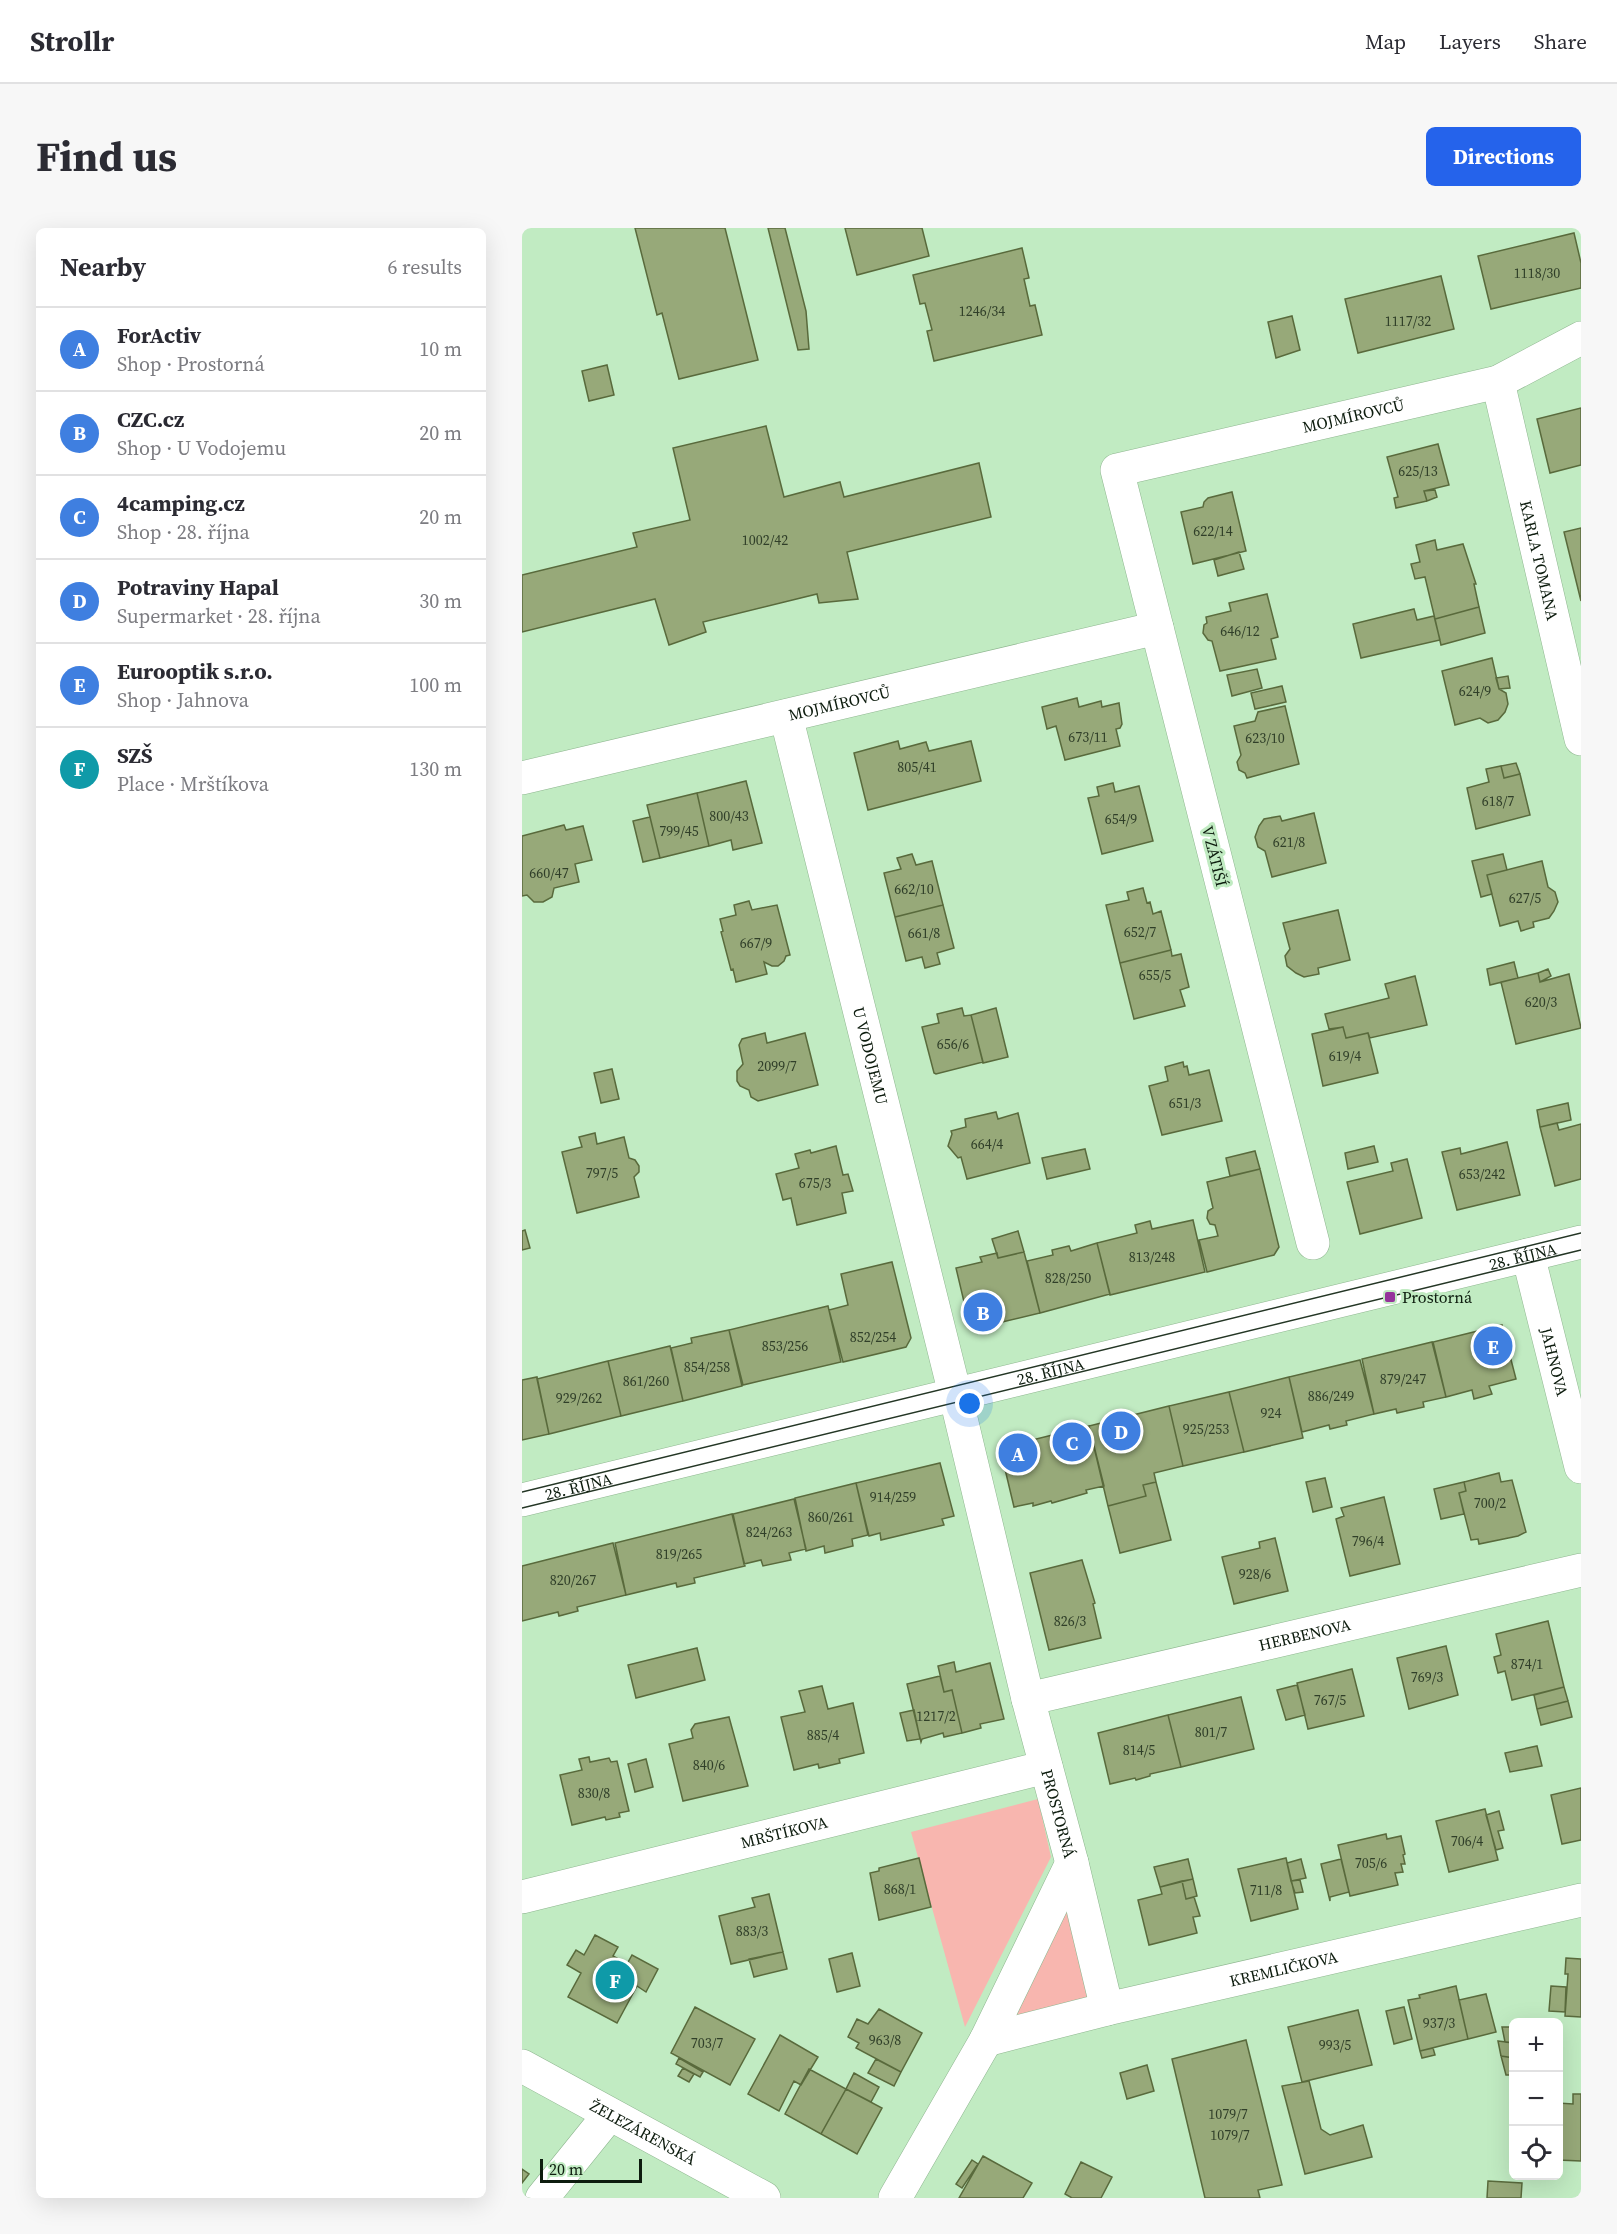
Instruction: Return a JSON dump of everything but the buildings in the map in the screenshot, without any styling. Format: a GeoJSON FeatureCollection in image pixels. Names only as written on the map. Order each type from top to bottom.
{"type":"FeatureCollection","features":[{"type":"Feature","properties":{"kind":"street","name":"MOJMÍROVCŮ"},"geometry":{"type":"LineString","coordinates":[[1117,470],[1498,382],[1581,338]]}},
{"type":"Feature","properties":{"kind":"street","name":"KARLA TOMANA"},"geometry":{"type":"LineString","coordinates":[[1498,382],[1581,740]]}},
{"type":"Feature","properties":{"kind":"street","name":"V ZÁTIŠÍ"},"geometry":{"type":"LineString","coordinates":[[1117,470],[1313,1243]]}},
{"type":"Feature","properties":{"kind":"street","name":"MOJMÍROVCŮ"},"geometry":{"type":"LineString","coordinates":[[522,778],[1157,628]]}},
{"type":"Feature","properties":{"kind":"street","name":"U VODOJEMU"},"geometry":{"type":"LineString","coordinates":[[786,716],[956,1394]]}},
{"type":"Feature","properties":{"kind":"street","name":"28. ŘÍJNA"},"geometry":{"type":"LineString","coordinates":[[522,1500],[1581,1242]]}},
{"type":"Feature","properties":{"kind":"street","name":"JAHNOVA"},"geometry":{"type":"LineString","coordinates":[[1527,1255],[1581,1467]]}},
{"type":"Feature","properties":{"kind":"street","name":"PROSTORNÁ"},"geometry":{"type":"LineString","coordinates":[[895,2198],[986,2040],[1072,1863],[1028,1699],[956,1394]]}},
{"type":"Feature","properties":{"kind":"street","name":"HERBENOVA"},"geometry":{"type":"LineString","coordinates":[[1028,1699],[1581,1570]]}},
{"type":"Feature","properties":{"kind":"street","name":"MRŠTÍKOVA"},"geometry":{"type":"LineString","coordinates":[[522,1897],[1046,1767]]}},
{"type":"Feature","properties":{"kind":"street"},"geometry":{"type":"LineString","coordinates":[[1072,1863],[1107,2009]]}},
{"type":"Feature","properties":{"kind":"street","name":"KREMLIČKOVA"},"geometry":{"type":"LineString","coordinates":[[986,2040],[1107,2009],[1581,1900]]}},
{"type":"Feature","properties":{"kind":"street","name":"ŽELEZÁRENSKÁ"},"geometry":{"type":"LineString","coordinates":[[522,2066],[764,2198]]}},
{"type":"Feature","properties":{"kind":"street"},"geometry":{"type":"LineString","coordinates":[[542,2198],[609,2115]]}},
{"type":"Feature","properties":{"kind":"shaded area"},"geometry":{"type":"Polygon","coordinates":[[[1038,1799],[1051,1857],[965,2027],[911,1832],[1038,1799]]]}},
{"type":"Feature","properties":{"kind":"shaded area"},"geometry":{"type":"Polygon","coordinates":[[[1067,1906],[1089,2002],[1006,2023],[1067,1906]]]}},
{"type":"Feature","properties":{"kind":"tram line"},"geometry":{"type":"LineString","coordinates":[[522,1492],[1581,1233]]}},
{"type":"Feature","properties":{"kind":"tram line"},"geometry":{"type":"LineString","coordinates":[[522,1508],[1581,1250]]}},
{"type":"Feature","properties":{"kind":"place","name":"Prostorná"},"geometry":{"type":"Point","coordinates":[1390,1297]}},
{"type":"Feature","properties":{"kind":"place","name":"CZC.cz"},"geometry":{"type":"Point","coordinates":[983,1312]}},
{"type":"Feature","properties":{"kind":"place","name":"Eurooptik s.r.o."},"geometry":{"type":"Point","coordinates":[1493,1346]}},
{"type":"Feature","properties":{"kind":"place","name":"Potraviny Hapal"},"geometry":{"type":"Point","coordinates":[1121,1431]}},
{"type":"Feature","properties":{"kind":"place","name":"4camping.cz"},"geometry":{"type":"Point","coordinates":[1072,1442]}},
{"type":"Feature","properties":{"kind":"place","name":"ForActiv"},"geometry":{"type":"Point","coordinates":[1018,1453]}},
{"type":"Feature","properties":{"kind":"place","name":"SZŠ"},"geometry":{"type":"Point","coordinates":[615,1980]}}]}
